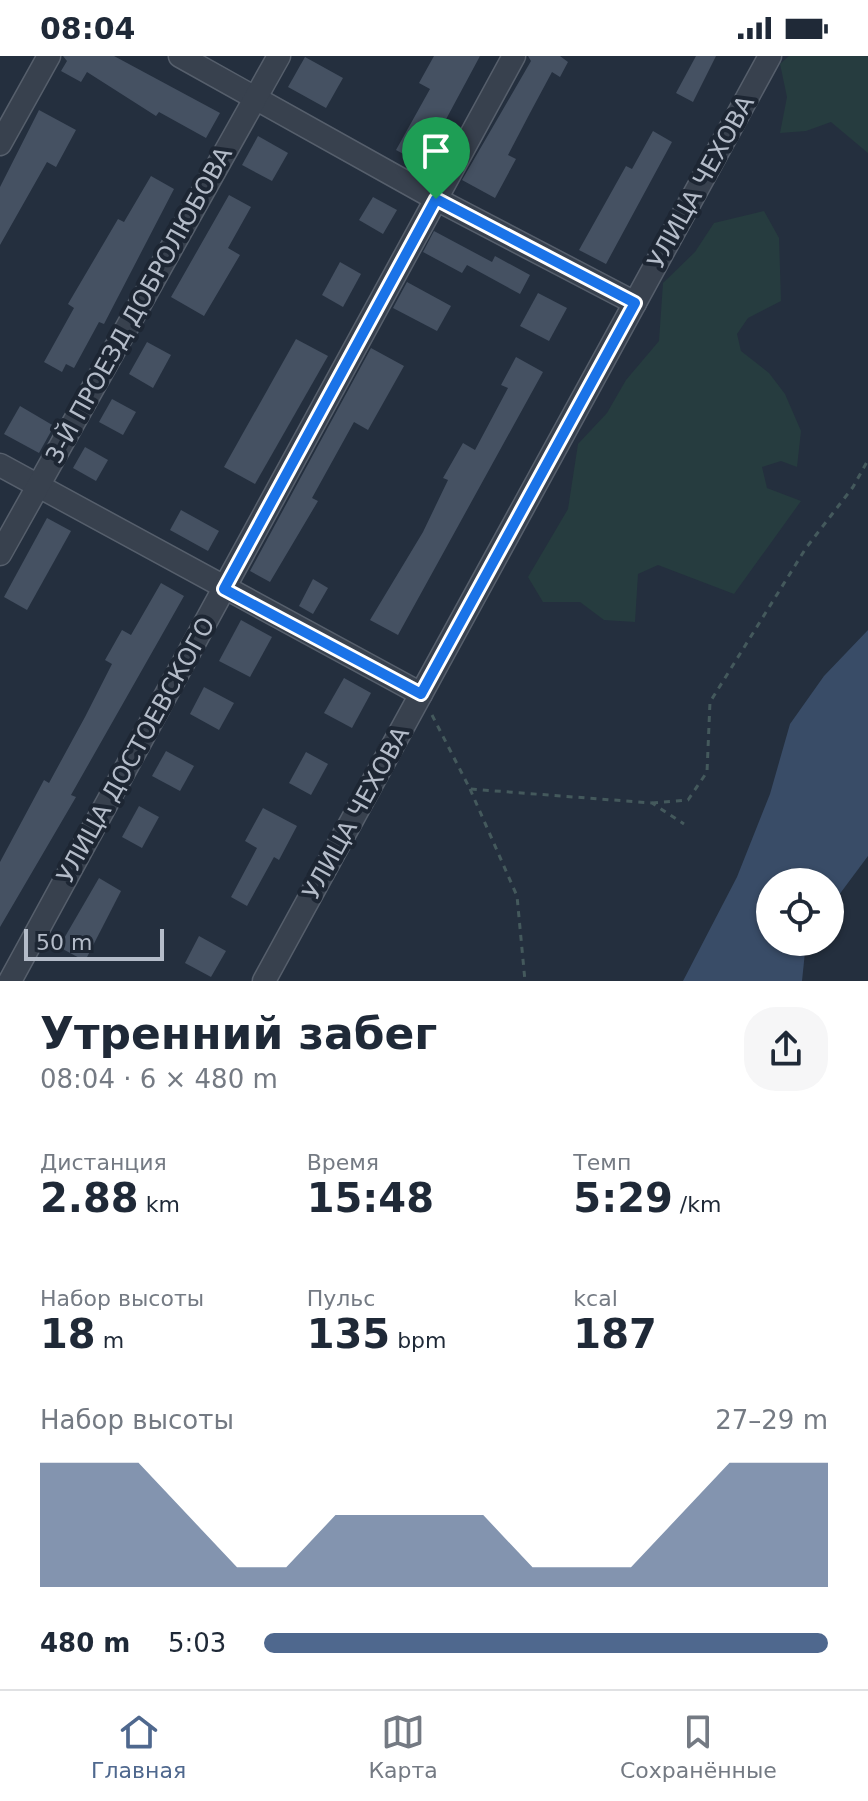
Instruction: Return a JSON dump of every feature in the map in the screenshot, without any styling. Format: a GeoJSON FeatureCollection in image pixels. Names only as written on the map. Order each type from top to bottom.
{"type":"FeatureCollection","features":[{"type":"Feature","properties":{"kind":"street"},"geometry":{"type":"LineString","coordinates":[[0,144],[49,56]]}},
{"type":"Feature","properties":{"kind":"street"},"geometry":{"type":"LineString","coordinates":[[180,56],[436,199],[635,303]]}},
{"type":"Feature","properties":{"kind":"street","name":"3-Й ПРОЕЗД ДОБРОЛЮБОВА"},"geometry":{"type":"LineString","coordinates":[[0,554],[279,56]]}},
{"type":"Feature","properties":{"kind":"street","name":"УЛИЦА ДОСТОЕВСКОГО"},"geometry":{"type":"LineString","coordinates":[[10,981],[514,56]]}},
{"type":"Feature","properties":{"kind":"street","name":"УЛИЦА ЧЕХОВА"},"geometry":{"type":"LineString","coordinates":[[264,981],[770,56]]}},
{"type":"Feature","properties":{"kind":"street"},"geometry":{"type":"LineString","coordinates":[[0,465],[37,488],[421,694]]}},
{"type":"Feature","properties":{"kind":"path"},"geometry":{"type":"LineString","coordinates":[[470,789],[652,803],[688,800],[707,772],[710,702],[806,548],[853,487],[868,460]]}},
{"type":"Feature","properties":{"kind":"path"},"geometry":{"type":"LineString","coordinates":[[421,694],[470,789],[517,896],[525,981]]}},
{"type":"Feature","properties":{"kind":"path"},"geometry":{"type":"LineString","coordinates":[[652,803],[684,824]]}},
{"type":"Feature","properties":{"kind":"green space"},"geometry":{"type":"Polygon","coordinates":[[[789,56],[868,56],[868,153],[831,122],[806,131],[780,133],[787,97],[780,64],[789,56]]]}},
{"type":"Feature","properties":{"kind":"green space"},"geometry":{"type":"Polygon","coordinates":[[[764,211],[779,238],[781,301],[748,318],[737,334],[741,351],[769,373],[785,394],[801,431],[797,467],[781,461],[762,467],[767,488],[801,501],[734,594],[658,565],[638,574],[635,622],[604,620],[580,602],[543,602],[528,577],[568,509],[578,444],[607,413],[626,380],[659,341],[663,283],[695,252],[714,223],[764,211]]]}},
{"type":"Feature","properties":{"kind":"water"},"geometry":{"type":"Polygon","coordinates":[[[868,630],[868,856],[844,888],[844,868],[756,868],[756,956],[805,956],[802,981],[683,981],[737,877],[770,794],[790,724],[824,676],[868,630]]]}},
{"type":"Feature","properties":{"kind":"building"},"geometry":{"type":"Polygon","coordinates":[[[63,56],[114,56],[220,113],[206,138],[159,112],[156,116],[87,72],[81,82],[61,71],[67,61],[63,56]]]}},
{"type":"Feature","properties":{"kind":"building"},"geometry":{"type":"Polygon","coordinates":[[[434,56],[480,56],[422,164],[396,150],[430,89],[419,83],[434,56]]]}},
{"type":"Feature","properties":{"kind":"building"},"geometry":{"type":"Polygon","coordinates":[[[528,56],[560,56],[568,62],[560,77],[552,72],[508,155],[516,159],[495,198],[462,180],[531,61],[528,56]]]}},
{"type":"Feature","properties":{"kind":"building"},"geometry":{"type":"Polygon","coordinates":[[[696,56],[716,56],[693,102],[676,93],[696,56]]]}},
{"type":"Feature","properties":{"kind":"building"},"geometry":{"type":"Polygon","coordinates":[[[305,57],[343,78],[326,108],[288,87],[305,57]]]}},
{"type":"Feature","properties":{"kind":"building"},"geometry":{"type":"Polygon","coordinates":[[[39,110],[76,130],[56,167],[47,162],[0,245],[0,187],[39,110]]]}},
{"type":"Feature","properties":{"kind":"building"},"geometry":{"type":"Polygon","coordinates":[[[653,131],[672,142],[606,264],[579,250],[626,166],[632,169],[653,131]]]}},
{"type":"Feature","properties":{"kind":"building"},"geometry":{"type":"Polygon","coordinates":[[[258,136],[288,153],[272,181],[242,165],[258,136]]]}},
{"type":"Feature","properties":{"kind":"building"},"geometry":{"type":"Polygon","coordinates":[[[151,176],[174,189],[104,324],[99,322],[74,368],[66,364],[62,372],[44,362],[74,308],[68,304],[118,219],[124,222],[151,176]]]}},
{"type":"Feature","properties":{"kind":"building"},"geometry":{"type":"Polygon","coordinates":[[[229,195],[251,207],[228,248],[240,255],[204,316],[171,297],[229,195]]]}},
{"type":"Feature","properties":{"kind":"building"},"geometry":{"type":"Polygon","coordinates":[[[373,197],[397,210],[383,234],[359,220],[373,197]]]}},
{"type":"Feature","properties":{"kind":"building"},"geometry":{"type":"Polygon","coordinates":[[[434,231],[492,262],[495,256],[530,275],[520,294],[467,265],[462,273],[423,252],[434,231]]]}},
{"type":"Feature","properties":{"kind":"building"},"geometry":{"type":"Polygon","coordinates":[[[340,262],[361,274],[343,307],[322,295],[340,262]]]}},
{"type":"Feature","properties":{"kind":"building"},"geometry":{"type":"Polygon","coordinates":[[[407,282],[451,306],[437,331],[393,308],[407,282]]]}},
{"type":"Feature","properties":{"kind":"building"},"geometry":{"type":"Polygon","coordinates":[[[538,293],[567,308],[549,341],[520,326],[538,293]]]}},
{"type":"Feature","properties":{"kind":"building"},"geometry":{"type":"Polygon","coordinates":[[[296,339],[328,356],[255,484],[224,467],[296,339]]]}},
{"type":"Feature","properties":{"kind":"building"},"geometry":{"type":"Polygon","coordinates":[[[147,342],[171,355],[153,388],[129,374],[147,342]]]}},
{"type":"Feature","properties":{"kind":"building"},"geometry":{"type":"Polygon","coordinates":[[[371,348],[404,366],[368,430],[354,422],[312,498],[318,501],[270,582],[250,571],[371,348]]]}},
{"type":"Feature","properties":{"kind":"building"},"geometry":{"type":"Polygon","coordinates":[[[516,357],[543,372],[398,635],[370,620],[423,532],[448,480],[443,478],[463,443],[475,450],[508,388],[501,385],[516,357]]]}},
{"type":"Feature","properties":{"kind":"building"},"geometry":{"type":"Polygon","coordinates":[[[112,399],[136,412],[123,435],[99,422],[112,399]]]}},
{"type":"Feature","properties":{"kind":"building"},"geometry":{"type":"Polygon","coordinates":[[[20,406],[54,426],[39,453],[4,434],[20,406]]]}},
{"type":"Feature","properties":{"kind":"building"},"geometry":{"type":"Polygon","coordinates":[[[85,447],[108,460],[96,481],[73,468],[85,447]]]}},
{"type":"Feature","properties":{"kind":"building"},"geometry":{"type":"Polygon","coordinates":[[[181,510],[219,531],[208,551],[170,530],[181,510]]]}},
{"type":"Feature","properties":{"kind":"building"},"geometry":{"type":"Polygon","coordinates":[[[47,518],[71,531],[27,610],[4,597],[47,518]]]}},
{"type":"Feature","properties":{"kind":"building"},"geometry":{"type":"Polygon","coordinates":[[[313,579],[328,588],[313,614],[299,606],[313,579]]]}},
{"type":"Feature","properties":{"kind":"building"},"geometry":{"type":"Polygon","coordinates":[[[161,583],[184,596],[71,795],[76,797],[0,927],[0,862],[44,780],[49,783],[85,717],[112,664],[105,660],[122,630],[131,635],[161,583]]]}},
{"type":"Feature","properties":{"kind":"building"},"geometry":{"type":"Polygon","coordinates":[[[241,620],[272,637],[250,677],[219,661],[241,620]]]}},
{"type":"Feature","properties":{"kind":"building"},"geometry":{"type":"Polygon","coordinates":[[[344,678],[371,693],[352,728],[324,713],[344,678]]]}},
{"type":"Feature","properties":{"kind":"building"},"geometry":{"type":"Polygon","coordinates":[[[204,687],[234,703],[219,730],[190,714],[204,687]]]}},
{"type":"Feature","properties":{"kind":"building"},"geometry":{"type":"Polygon","coordinates":[[[166,751],[194,766],[180,791],[152,776],[166,751]]]}},
{"type":"Feature","properties":{"kind":"building"},"geometry":{"type":"Polygon","coordinates":[[[306,752],[328,764],[311,795],[289,783],[306,752]]]}},
{"type":"Feature","properties":{"kind":"building"},"geometry":{"type":"Polygon","coordinates":[[[139,806],[159,817],[142,848],[122,837],[139,806]]]}},
{"type":"Feature","properties":{"kind":"building"},"geometry":{"type":"Polygon","coordinates":[[[263,808],[297,826],[279,860],[274,857],[247,906],[231,897],[257,848],[245,841],[263,808]]]}},
{"type":"Feature","properties":{"kind":"building"},"geometry":{"type":"Polygon","coordinates":[[[99,878],[121,891],[85,961],[59,947],[99,878]]]}},
{"type":"Feature","properties":{"kind":"building"},"geometry":{"type":"Polygon","coordinates":[[[199,936],[226,951],[211,977],[185,963],[199,936]]]}},
{"type":"Feature","properties":{"kind":"route"},"geometry":{"type":"LineString","coordinates":[[436,199],[635,303],[421,694],[224,589],[436,199]]}}]}
